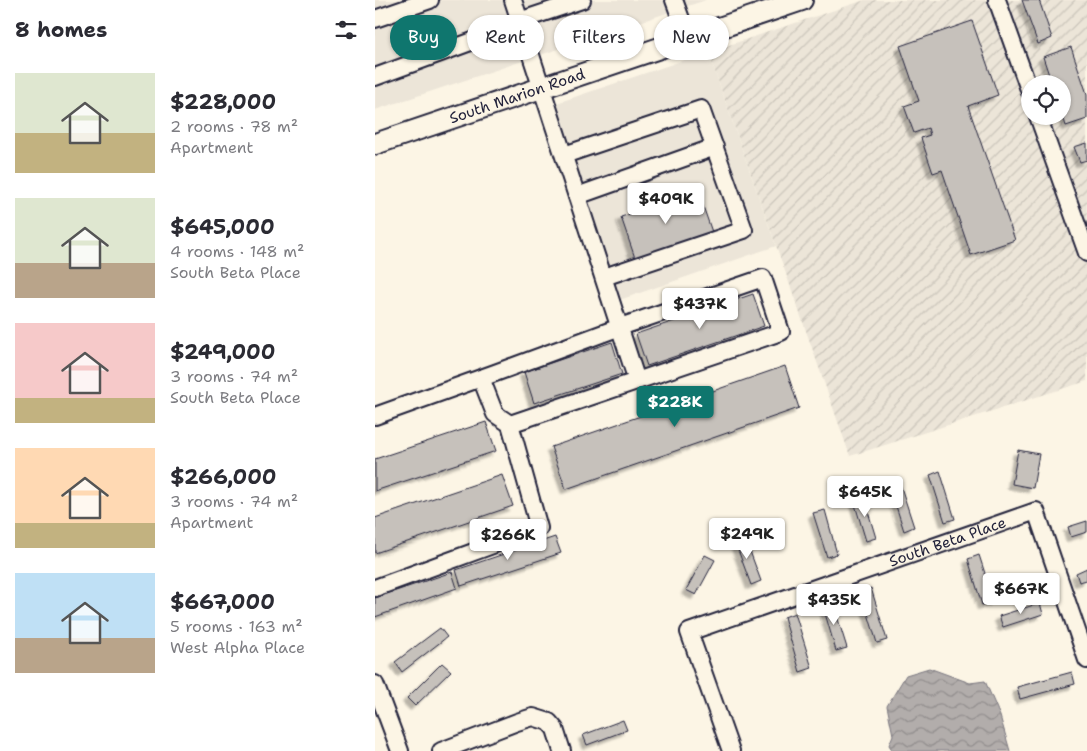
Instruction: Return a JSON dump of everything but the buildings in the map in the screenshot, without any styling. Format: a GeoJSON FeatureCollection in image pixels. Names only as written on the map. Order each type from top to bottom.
{"type":"FeatureCollection","features":[{"type":"Feature","properties":{"kind":"main road","name":"South Marion Road"},"geometry":{"type":"LineString","coordinates":[[729,24],[802,0]]}},
{"type":"Feature","properties":{"kind":"main road","name":"South Marion Road"},"geometry":{"type":"LineString","coordinates":[[375,144],[654,50]]}},
{"type":"Feature","properties":{"kind":"street"},"geometry":{"type":"LineString","coordinates":[[375,19],[430,0]]}},
{"type":"Feature","properties":{"kind":"street"},"geometry":{"type":"LineString","coordinates":[[513,0],[517,15]]}},
{"type":"Feature","properties":{"kind":"street"},"geometry":{"type":"LineString","coordinates":[[537,15],[582,0]]}},
{"type":"Feature","properties":{"kind":"street"},"geometry":{"type":"LineString","coordinates":[[674,0],[680,15]]}},
{"type":"Feature","properties":{"kind":"street"},"geometry":{"type":"LineString","coordinates":[[997,0],[1024,75]]}},
{"type":"Feature","properties":{"kind":"street"},"geometry":{"type":"LineString","coordinates":[[375,77],[467,43]]}},
{"type":"Feature","properties":{"kind":"street"},"geometry":{"type":"LineString","coordinates":[[532,60],[637,381]]}},
{"type":"Feature","properties":{"kind":"street"},"geometry":{"type":"LineString","coordinates":[[564,155],[701,109],[744,230],[603,277]]}},
{"type":"Feature","properties":{"kind":"street"},"geometry":{"type":"LineString","coordinates":[[1042,125],[1084,234],[1087,253]]}},
{"type":"Feature","properties":{"kind":"street"},"geometry":{"type":"LineString","coordinates":[[577,196],[715,147]]}},
{"type":"Feature","properties":{"kind":"street"},"geometry":{"type":"LineString","coordinates":[[375,416],[620,327],[763,278],[781,332],[511,424]]}},
{"type":"Feature","properties":{"kind":"street"},"geometry":{"type":"LineString","coordinates":[[375,588],[539,528],[511,424],[495,414],[488,376]]}},
{"type":"Feature","properties":{"kind":"street","name":"South Beta Place"},"geometry":{"type":"LineString","coordinates":[[731,751],[689,632],[1036,511],[1087,660]]}},
{"type":"Feature","properties":{"kind":"street"},"geometry":{"type":"LineString","coordinates":[[375,684],[400,751]]}},
{"type":"Feature","properties":{"kind":"street"},"geometry":{"type":"LineString","coordinates":[[441,751],[517,722],[533,718],[549,722],[555,729],[562,751]]}},
{"type":"Feature","properties":{"kind":"shaded area"},"geometry":{"type":"Polygon","coordinates":[[[375,0],[706,0],[661,15],[654,15],[654,17],[644,21],[644,15],[554,15],[554,51],[544,54],[544,15],[467,15],[467,60],[525,60],[375,110],[375,0]]]}},
{"type":"Feature","properties":{"kind":"shaded area"},"geometry":{"type":"Polygon","coordinates":[[[865,0],[1087,0],[1087,381],[850,456],[711,60],[729,60],[729,45],[865,0]]]}},
{"type":"Feature","properties":{"kind":"shaded area"},"geometry":{"type":"Polygon","coordinates":[[[684,60],[711,60],[776,246],[605,305],[539,109],[684,60]]]}},
{"type":"Feature","properties":{"kind":"water"},"geometry":{"type":"Polygon","coordinates":[[[929,668],[970,683],[985,681],[1000,716],[1010,751],[893,751],[889,745],[893,735],[887,706],[906,675],[929,668]]]}}]}
